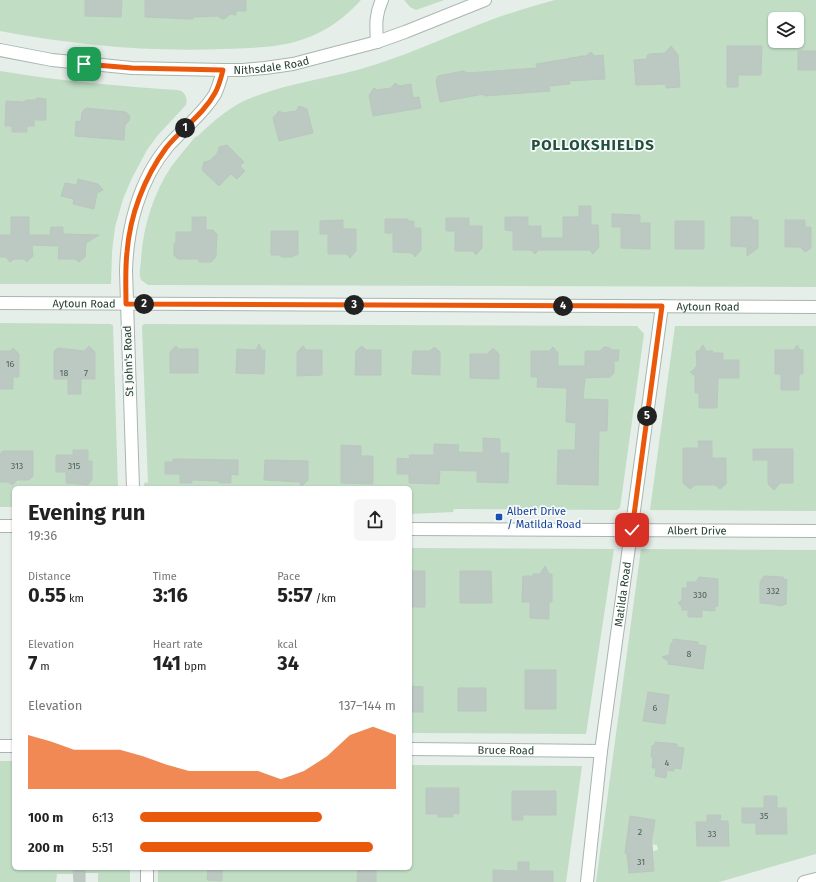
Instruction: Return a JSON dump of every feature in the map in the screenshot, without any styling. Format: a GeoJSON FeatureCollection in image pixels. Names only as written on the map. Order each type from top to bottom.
{"type":"FeatureCollection","features":[{"type":"Feature","properties":{"kind":"street"},"geometry":{"type":"LineString","coordinates":[[377,42],[377,11],[382,0]]}},
{"type":"Feature","properties":{"kind":"street","name":"Nithsdale Road"},"geometry":{"type":"LineString","coordinates":[[0,50],[52,60],[132,68],[243,70],[293,64],[377,42],[486,0]]}},
{"type":"Feature","properties":{"kind":"street","name":"St John's Road"},"geometry":{"type":"LineString","coordinates":[[133,486],[126,304],[126,260],[128,239],[141,194],[148,177],[167,147],[215,94],[223,70]]}},
{"type":"Feature","properties":{"kind":"street","name":"Aytoun Road"},"geometry":{"type":"LineString","coordinates":[[0,303],[816,307]]}},
{"type":"Feature","properties":{"kind":"street","name":"Matilda Road"},"geometry":{"type":"LineString","coordinates":[[587,882],[601,751],[662,306]]}},
{"type":"Feature","properties":{"kind":"street"},"geometry":{"type":"LineString","coordinates":[[0,526],[12,526]]}},
{"type":"Feature","properties":{"kind":"street","name":"Albert Drive"},"geometry":{"type":"LineString","coordinates":[[412,528],[816,531]]}},
{"type":"Feature","properties":{"kind":"street"},"geometry":{"type":"LineString","coordinates":[[0,746],[12,746]]}},
{"type":"Feature","properties":{"kind":"street","name":"Bruce Road"},"geometry":{"type":"LineString","coordinates":[[412,749],[601,751]]}},
{"type":"Feature","properties":{"kind":"street"},"geometry":{"type":"LineString","coordinates":[[147,870],[147,882]]}},
{"type":"Feature","properties":{"kind":"street"},"geometry":{"type":"LineString","coordinates":[[804,882],[816,879]]}},
{"type":"Feature","properties":{"kind":"green space"},"geometry":{"type":"Polygon","coordinates":[[[0,0],[361,0],[348,13],[326,29],[310,37],[292,43],[263,47],[195,50],[83,44],[0,31],[0,0]]]}},
{"type":"Feature","properties":{"kind":"green space"},"geometry":{"type":"Polygon","coordinates":[[[404,0],[444,0],[416,10],[410,7],[404,0]]]}},
{"type":"Feature","properties":{"kind":"green space"},"geometry":{"type":"Polygon","coordinates":[[[555,0],[816,0],[816,287],[148,285],[141,280],[140,271],[146,225],[159,189],[174,163],[196,136],[197,137],[215,120],[236,105],[251,98],[281,88],[374,65],[511,13],[555,0]]]}},
{"type":"Feature","properties":{"kind":"green space"},"geometry":{"type":"Polygon","coordinates":[[[0,71],[88,83],[177,90],[185,95],[187,100],[186,105],[158,135],[147,150],[123,199],[115,227],[112,252],[111,284],[0,284],[0,71]]]}},
{"type":"Feature","properties":{"kind":"green space"},"geometry":{"type":"Polygon","coordinates":[[[0,323],[113,325],[118,486],[12,486],[12,507],[0,507],[0,482],[9,482],[10,484],[14,484],[15,482],[18,482],[18,480],[30,479],[33,476],[33,452],[15,451],[12,455],[8,451],[3,451],[0,454],[0,323]]]}},
{"type":"Feature","properties":{"kind":"green space"},"geometry":{"type":"Polygon","coordinates":[[[144,324],[637,326],[644,334],[620,508],[617,510],[454,509],[453,512],[412,514],[412,486],[144,486],[145,482],[148,483],[142,326],[144,324]]]}},
{"type":"Feature","properties":{"kind":"green space"},"geometry":{"type":"Polygon","coordinates":[[[675,326],[816,326],[816,511],[650,510],[675,326]]]}},
{"type":"Feature","properties":{"kind":"green space"},"geometry":{"type":"Polygon","coordinates":[[[412,548],[614,549],[586,734],[412,733],[412,548]]]}},
{"type":"Feature","properties":{"kind":"green space"},"geometry":{"type":"Polygon","coordinates":[[[641,549],[816,550],[816,854],[719,882],[596,882],[641,549]],[[764,796],[764,808],[742,808],[742,823],[756,823],[756,834],[786,834],[786,808],[777,808],[776,796],[764,796]],[[630,816],[627,848],[625,852],[654,871],[653,851],[658,850],[657,845],[651,844],[654,820],[630,816]]]}},
{"type":"Feature","properties":{"kind":"green space"},"geometry":{"type":"Polygon","coordinates":[[[0,761],[12,761],[12,870],[73,870],[73,874],[57,874],[56,882],[0,882],[0,761]]]}},
{"type":"Feature","properties":{"kind":"green space"},"geometry":{"type":"Polygon","coordinates":[[[412,765],[582,766],[566,882],[553,882],[553,871],[529,871],[529,862],[518,862],[518,871],[493,870],[493,882],[158,882],[158,870],[412,870],[412,765]],[[512,791],[512,820],[523,820],[523,815],[555,815],[556,792],[512,791]]]}},
{"type":"Feature","properties":{"kind":"green space"},"geometry":{"type":"Polygon","coordinates":[[[85,870],[130,870],[130,882],[98,882],[98,873],[85,873],[85,870]]]}},
{"type":"Feature","properties":{"kind":"building"},"geometry":{"type":"Polygon","coordinates":[[[85,0],[122,0],[121,17],[85,16],[85,0]]]}},
{"type":"Feature","properties":{"kind":"building"},"geometry":{"type":"Polygon","coordinates":[[[145,0],[246,0],[246,11],[236,11],[236,15],[230,14],[226,18],[222,19],[218,16],[193,17],[193,19],[145,17],[145,0]]]}},
{"type":"Feature","properties":{"kind":"building"},"geometry":{"type":"Polygon","coordinates":[[[671,46],[678,55],[680,87],[666,88],[666,84],[636,85],[634,60],[647,59],[647,55],[649,54],[665,53],[671,46]]]}},
{"type":"Feature","properties":{"kind":"building"},"geometry":{"type":"Polygon","coordinates":[[[727,46],[762,46],[761,75],[738,75],[738,87],[727,87],[727,46]]]}},
{"type":"Feature","properties":{"kind":"building"},"geometry":{"type":"Polygon","coordinates":[[[798,51],[816,51],[816,70],[798,70],[798,51]]]}},
{"type":"Feature","properties":{"kind":"building"},"geometry":{"type":"Polygon","coordinates":[[[591,52],[595,56],[603,55],[605,79],[569,81],[570,84],[549,86],[550,91],[484,96],[484,94],[440,102],[436,81],[438,76],[463,71],[467,73],[537,68],[536,64],[586,56],[591,52]]]}},
{"type":"Feature","properties":{"kind":"building"},"geometry":{"type":"Polygon","coordinates":[[[395,83],[400,86],[411,84],[413,98],[419,97],[421,108],[373,116],[369,95],[374,88],[377,90],[391,88],[395,83]]]}},
{"type":"Feature","properties":{"kind":"building"},"geometry":{"type":"Polygon","coordinates":[[[37,98],[46,99],[46,120],[34,120],[34,126],[27,126],[27,132],[12,132],[12,126],[5,126],[6,101],[24,102],[26,100],[35,100],[37,98]]]}},
{"type":"Feature","properties":{"kind":"building"},"geometry":{"type":"Polygon","coordinates":[[[299,106],[307,109],[313,133],[279,141],[273,118],[279,111],[283,113],[296,111],[299,106]]]}},
{"type":"Feature","properties":{"kind":"building"},"geometry":{"type":"Polygon","coordinates":[[[86,108],[126,112],[130,116],[129,121],[125,125],[124,140],[75,136],[76,121],[81,122],[82,112],[86,108]]]}},
{"type":"Feature","properties":{"kind":"building"},"geometry":{"type":"Polygon","coordinates":[[[227,145],[244,162],[240,166],[245,171],[237,179],[231,174],[219,186],[202,170],[204,162],[209,161],[214,157],[218,152],[219,147],[227,145]]]}},
{"type":"Feature","properties":{"kind":"building"},"geometry":{"type":"Polygon","coordinates":[[[78,179],[98,184],[103,190],[97,193],[94,209],[73,204],[74,199],[61,196],[65,183],[77,185],[78,179]]]}},
{"type":"Feature","properties":{"kind":"building"},"geometry":{"type":"Polygon","coordinates":[[[579,206],[591,206],[591,225],[598,225],[599,247],[593,254],[589,250],[539,250],[535,254],[531,250],[513,250],[513,231],[505,230],[505,217],[528,217],[528,226],[541,226],[541,238],[563,238],[563,217],[579,217],[579,206]]]}},
{"type":"Feature","properties":{"kind":"building"},"geometry":{"type":"Polygon","coordinates":[[[612,214],[640,215],[640,223],[650,223],[650,249],[621,248],[621,227],[612,227],[612,214]]]}},
{"type":"Feature","properties":{"kind":"building"},"geometry":{"type":"Polygon","coordinates":[[[11,217],[29,217],[29,235],[50,235],[51,227],[63,227],[63,234],[99,235],[86,243],[85,257],[79,262],[75,259],[58,259],[59,246],[32,245],[33,256],[27,262],[24,259],[14,259],[10,262],[6,257],[0,257],[0,235],[11,235],[11,217]]]}},
{"type":"Feature","properties":{"kind":"building"},"geometry":{"type":"Polygon","coordinates":[[[192,217],[206,217],[206,230],[213,230],[217,234],[216,257],[211,262],[199,262],[199,259],[178,259],[174,255],[176,232],[192,232],[192,217]]]}},
{"type":"Feature","properties":{"kind":"building"},"geometry":{"type":"Polygon","coordinates":[[[731,217],[752,217],[752,220],[758,220],[758,248],[747,256],[747,247],[731,246],[731,217]]]}},
{"type":"Feature","properties":{"kind":"building"},"geometry":{"type":"Polygon","coordinates":[[[446,218],[469,218],[469,226],[482,226],[482,248],[476,255],[473,251],[455,251],[455,231],[446,231],[446,218]]]}},
{"type":"Feature","properties":{"kind":"building"},"geometry":{"type":"Polygon","coordinates":[[[385,219],[408,219],[408,221],[414,221],[414,228],[421,228],[421,250],[415,257],[412,253],[393,252],[393,233],[385,233],[385,219]]]}},
{"type":"Feature","properties":{"kind":"building"},"geometry":{"type":"Polygon","coordinates":[[[343,220],[343,229],[356,229],[356,251],[350,258],[347,254],[328,254],[328,234],[320,234],[320,221],[343,220]]]}},
{"type":"Feature","properties":{"kind":"building"},"geometry":{"type":"Polygon","coordinates":[[[785,220],[805,220],[805,227],[811,227],[811,248],[805,252],[800,247],[785,247],[785,220]]]}},
{"type":"Feature","properties":{"kind":"building"},"geometry":{"type":"Polygon","coordinates":[[[675,221],[704,221],[704,249],[675,249],[675,221]]]}},
{"type":"Feature","properties":{"kind":"building"},"geometry":{"type":"Polygon","coordinates":[[[271,231],[298,231],[298,255],[293,257],[281,257],[281,255],[271,255],[271,231]]]}},
{"type":"Feature","properties":{"kind":"building"},"geometry":{"type":"Polygon","coordinates":[[[259,344],[262,350],[265,350],[264,374],[236,373],[237,349],[256,350],[259,344]]]}},
{"type":"Feature","properties":{"kind":"building"},"geometry":{"type":"Polygon","coordinates":[[[703,345],[706,351],[723,353],[723,360],[739,360],[739,378],[718,378],[717,408],[699,408],[699,393],[695,393],[695,376],[690,372],[697,367],[696,351],[699,351],[703,345]]]}},
{"type":"Feature","properties":{"kind":"building"},"geometry":{"type":"Polygon","coordinates":[[[797,345],[800,350],[803,350],[803,374],[799,374],[799,390],[781,390],[781,374],[775,374],[775,350],[794,350],[797,345]]]}},
{"type":"Feature","properties":{"kind":"building"},"geometry":{"type":"Polygon","coordinates":[[[89,346],[95,352],[95,379],[81,379],[81,394],[68,394],[68,379],[54,379],[54,351],[58,348],[84,351],[89,346]]]}},
{"type":"Feature","properties":{"kind":"building"},"geometry":{"type":"Polygon","coordinates":[[[176,346],[179,349],[198,349],[198,373],[170,373],[170,352],[176,346]]]}},
{"type":"Feature","properties":{"kind":"building"},"geometry":{"type":"Polygon","coordinates":[[[303,346],[306,350],[322,350],[322,375],[297,376],[297,352],[303,346]]]}},
{"type":"Feature","properties":{"kind":"building"},"geometry":{"type":"Polygon","coordinates":[[[362,346],[366,350],[381,350],[381,375],[355,375],[356,351],[362,346]]]}},
{"type":"Feature","properties":{"kind":"building"},"geometry":{"type":"Polygon","coordinates":[[[434,347],[440,352],[440,375],[412,374],[413,351],[430,351],[434,347]]]}},
{"type":"Feature","properties":{"kind":"building"},"geometry":{"type":"Polygon","coordinates":[[[553,347],[558,353],[558,366],[585,366],[585,352],[587,351],[600,351],[604,347],[608,347],[612,350],[619,350],[618,361],[614,361],[614,373],[610,377],[585,378],[583,399],[608,400],[607,431],[599,431],[598,485],[557,484],[558,450],[575,450],[576,423],[566,422],[567,388],[537,387],[538,377],[531,377],[531,351],[549,351],[553,347]]]}},
{"type":"Feature","properties":{"kind":"building"},"geometry":{"type":"Polygon","coordinates":[[[13,348],[19,354],[19,377],[13,377],[13,389],[0,389],[0,351],[11,351],[13,348]]]}},
{"type":"Feature","properties":{"kind":"building"},"geometry":{"type":"Polygon","coordinates":[[[493,348],[499,354],[499,379],[470,378],[470,354],[487,354],[493,348]]]}},
{"type":"Feature","properties":{"kind":"building"},"geometry":{"type":"Polygon","coordinates":[[[483,438],[500,439],[500,453],[509,453],[508,483],[477,482],[477,471],[440,470],[439,484],[409,483],[409,474],[397,474],[397,458],[410,459],[409,455],[434,455],[434,444],[459,445],[458,452],[483,453],[483,438]]]}},
{"type":"Feature","properties":{"kind":"building"},"geometry":{"type":"Polygon","coordinates":[[[698,441],[712,441],[712,458],[726,458],[726,484],[720,489],[715,485],[695,485],[690,489],[683,483],[683,448],[699,448],[698,441]]]}},
{"type":"Feature","properties":{"kind":"building"},"geometry":{"type":"Polygon","coordinates":[[[341,445],[361,446],[361,456],[373,456],[373,484],[341,483],[341,445]]]}},
{"type":"Feature","properties":{"kind":"building"},"geometry":{"type":"Polygon","coordinates":[[[753,449],[793,449],[793,483],[780,483],[774,490],[768,484],[768,460],[753,460],[753,449]]]}},
{"type":"Feature","properties":{"kind":"building"},"geometry":{"type":"Polygon","coordinates":[[[73,450],[88,450],[88,461],[92,461],[92,479],[88,485],[66,483],[66,472],[56,472],[56,455],[73,455],[73,450]]]}},
{"type":"Feature","properties":{"kind":"building"},"geometry":{"type":"Polygon","coordinates":[[[3,451],[33,451],[33,476],[29,480],[18,480],[12,485],[8,482],[0,482],[0,454],[3,451]]]}},
{"type":"Feature","properties":{"kind":"building"},"geometry":{"type":"Polygon","coordinates":[[[173,459],[238,460],[238,475],[231,474],[231,483],[192,480],[192,483],[180,483],[180,474],[165,474],[165,462],[173,462],[173,459]]]}},
{"type":"Feature","properties":{"kind":"building"},"geometry":{"type":"Polygon","coordinates":[[[265,460],[308,461],[308,480],[302,486],[299,482],[264,480],[265,460]]]}},
{"type":"Feature","properties":{"kind":"building"},"geometry":{"type":"Polygon","coordinates":[[[545,566],[549,574],[552,574],[552,602],[549,602],[549,619],[530,618],[530,602],[522,602],[523,576],[540,574],[545,566]]]}},
{"type":"Feature","properties":{"kind":"building"},"geometry":{"type":"Polygon","coordinates":[[[412,571],[425,571],[425,607],[412,607],[412,571]]]}},
{"type":"Feature","properties":{"kind":"building"},"geometry":{"type":"Polygon","coordinates":[[[460,571],[491,571],[492,603],[460,603],[460,571]]]}},
{"type":"Feature","properties":{"kind":"building"},"geometry":{"type":"Polygon","coordinates":[[[764,576],[783,577],[785,580],[787,579],[786,604],[780,606],[760,603],[760,582],[764,576]]]}},
{"type":"Feature","properties":{"kind":"building"},"geometry":{"type":"Polygon","coordinates":[[[699,577],[718,579],[718,606],[715,607],[715,611],[702,610],[702,617],[688,617],[688,610],[682,610],[682,607],[678,603],[682,600],[682,588],[687,588],[687,582],[696,582],[699,577]]]}},
{"type":"Feature","properties":{"kind":"building"},"geometry":{"type":"Polygon","coordinates":[[[673,639],[698,642],[698,645],[706,646],[703,669],[668,664],[669,662],[662,657],[669,655],[673,639]]]}},
{"type":"Feature","properties":{"kind":"building"},"geometry":{"type":"Polygon","coordinates":[[[525,670],[556,670],[556,709],[525,709],[525,670]]]}},
{"type":"Feature","properties":{"kind":"building"},"geometry":{"type":"Polygon","coordinates":[[[412,686],[423,687],[423,712],[412,712],[412,686]]]}},
{"type":"Feature","properties":{"kind":"building"},"geometry":{"type":"Polygon","coordinates":[[[458,688],[486,688],[486,711],[458,711],[458,688]]]}},
{"type":"Feature","properties":{"kind":"building"},"geometry":{"type":"Polygon","coordinates":[[[648,692],[669,695],[665,724],[643,721],[648,692]]]}},
{"type":"Feature","properties":{"kind":"building"},"geometry":{"type":"Polygon","coordinates":[[[655,742],[677,744],[677,747],[684,748],[681,769],[674,768],[674,771],[667,770],[666,778],[655,776],[656,768],[652,768],[652,746],[655,745],[655,742]]]}},
{"type":"Feature","properties":{"kind":"building"},"geometry":{"type":"Polygon","coordinates":[[[426,788],[459,788],[459,814],[453,813],[453,817],[438,817],[438,814],[426,814],[426,788]]]}},
{"type":"Feature","properties":{"kind":"building"},"geometry":{"type":"Polygon","coordinates":[[[512,791],[556,791],[556,815],[523,815],[523,820],[512,820],[512,791]]]}},
{"type":"Feature","properties":{"kind":"building"},"geometry":{"type":"Polygon","coordinates":[[[764,796],[777,796],[777,808],[786,808],[787,834],[756,834],[756,823],[742,823],[742,808],[764,808],[764,796]]]}},
{"type":"Feature","properties":{"kind":"building"},"geometry":{"type":"Polygon","coordinates":[[[707,815],[721,815],[720,821],[728,821],[729,846],[697,846],[696,822],[707,822],[707,815]]]}},
{"type":"Feature","properties":{"kind":"building"},"geometry":{"type":"Polygon","coordinates":[[[630,816],[655,820],[651,844],[654,871],[629,873],[627,854],[625,853],[630,816]]]}},
{"type":"Feature","properties":{"kind":"building"},"geometry":{"type":"Polygon","coordinates":[[[518,862],[529,862],[529,871],[553,871],[553,882],[493,882],[493,870],[518,871],[518,862]]]}},
{"type":"Feature","properties":{"kind":"building"},"geometry":{"type":"Polygon","coordinates":[[[73,870],[85,870],[85,882],[74,882],[73,870]]]}},
{"type":"Feature","properties":{"kind":"building"},"geometry":{"type":"Polygon","coordinates":[[[208,870],[222,870],[222,881],[207,880],[208,870]]]}},
{"type":"Feature","properties":{"kind":"building"},"geometry":{"type":"Polygon","coordinates":[[[358,870],[376,870],[376,882],[357,882],[358,870]]]}},
{"type":"Feature","properties":{"kind":"place","name":"Albert Drive / Matilda Road"},"geometry":{"type":"Point","coordinates":[499,517]}},
{"type":"Feature","properties":{"kind":"district","name":"POLLOKSHIELDS"},"geometry":{"type":"Point","coordinates":[593,145]}},
{"type":"Feature","properties":{"kind":"route"},"geometry":{"type":"LineString","coordinates":[[84,64],[132,68],[223,70],[215,94],[167,147],[148,177],[141,194],[128,239],[126,254],[126,304],[662,306],[632,530]]}}]}
